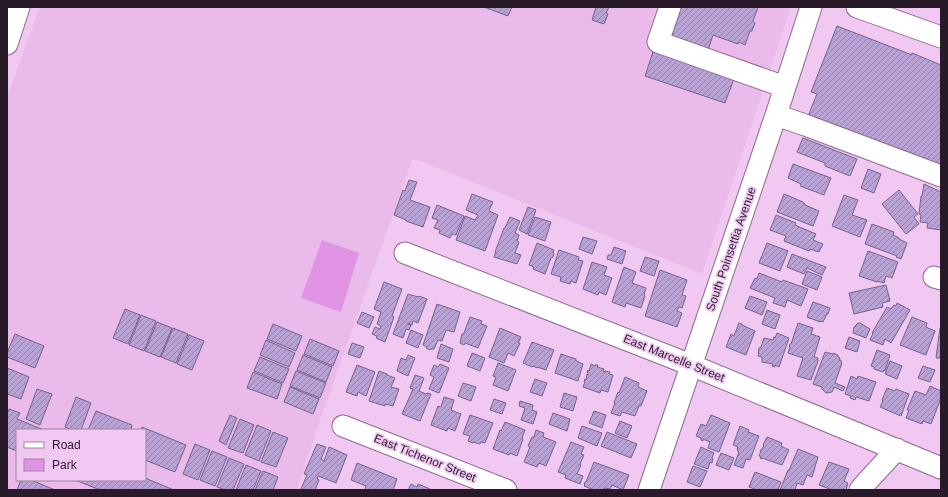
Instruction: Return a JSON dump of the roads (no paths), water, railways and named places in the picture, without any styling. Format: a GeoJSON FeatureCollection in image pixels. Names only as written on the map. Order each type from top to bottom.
{"type":"FeatureCollection","features":[{"type":"Feature","properties":{"kind":"street"},"geometry":{"type":"LineString","coordinates":[[7,44],[20,7]]}},
{"type":"Feature","properties":{"kind":"street"},"geometry":{"type":"LineString","coordinates":[[670,7],[658,42],[785,87]]}},
{"type":"Feature","properties":{"kind":"street","name":"South Poinsettia Avenue"},"geometry":{"type":"LineString","coordinates":[[649,490],[811,7]]}},
{"type":"Feature","properties":{"kind":"street"},"geometry":{"type":"LineString","coordinates":[[857,7],[941,38]]}},
{"type":"Feature","properties":{"kind":"street"},"geometry":{"type":"LineString","coordinates":[[776,115],[805,124],[941,176]]}},
{"type":"Feature","properties":{"kind":"street","name":"East Marcelle Street"},"geometry":{"type":"LineString","coordinates":[[404,253],[691,365],[941,468]]}},
{"type":"Feature","properties":{"kind":"street","name":"East Tichenor Street"},"geometry":{"type":"LineString","coordinates":[[343,426],[506,490]]}},
{"type":"Feature","properties":{"kind":"street"},"geometry":{"type":"LineString","coordinates":[[860,490],[897,449]]}}]}
